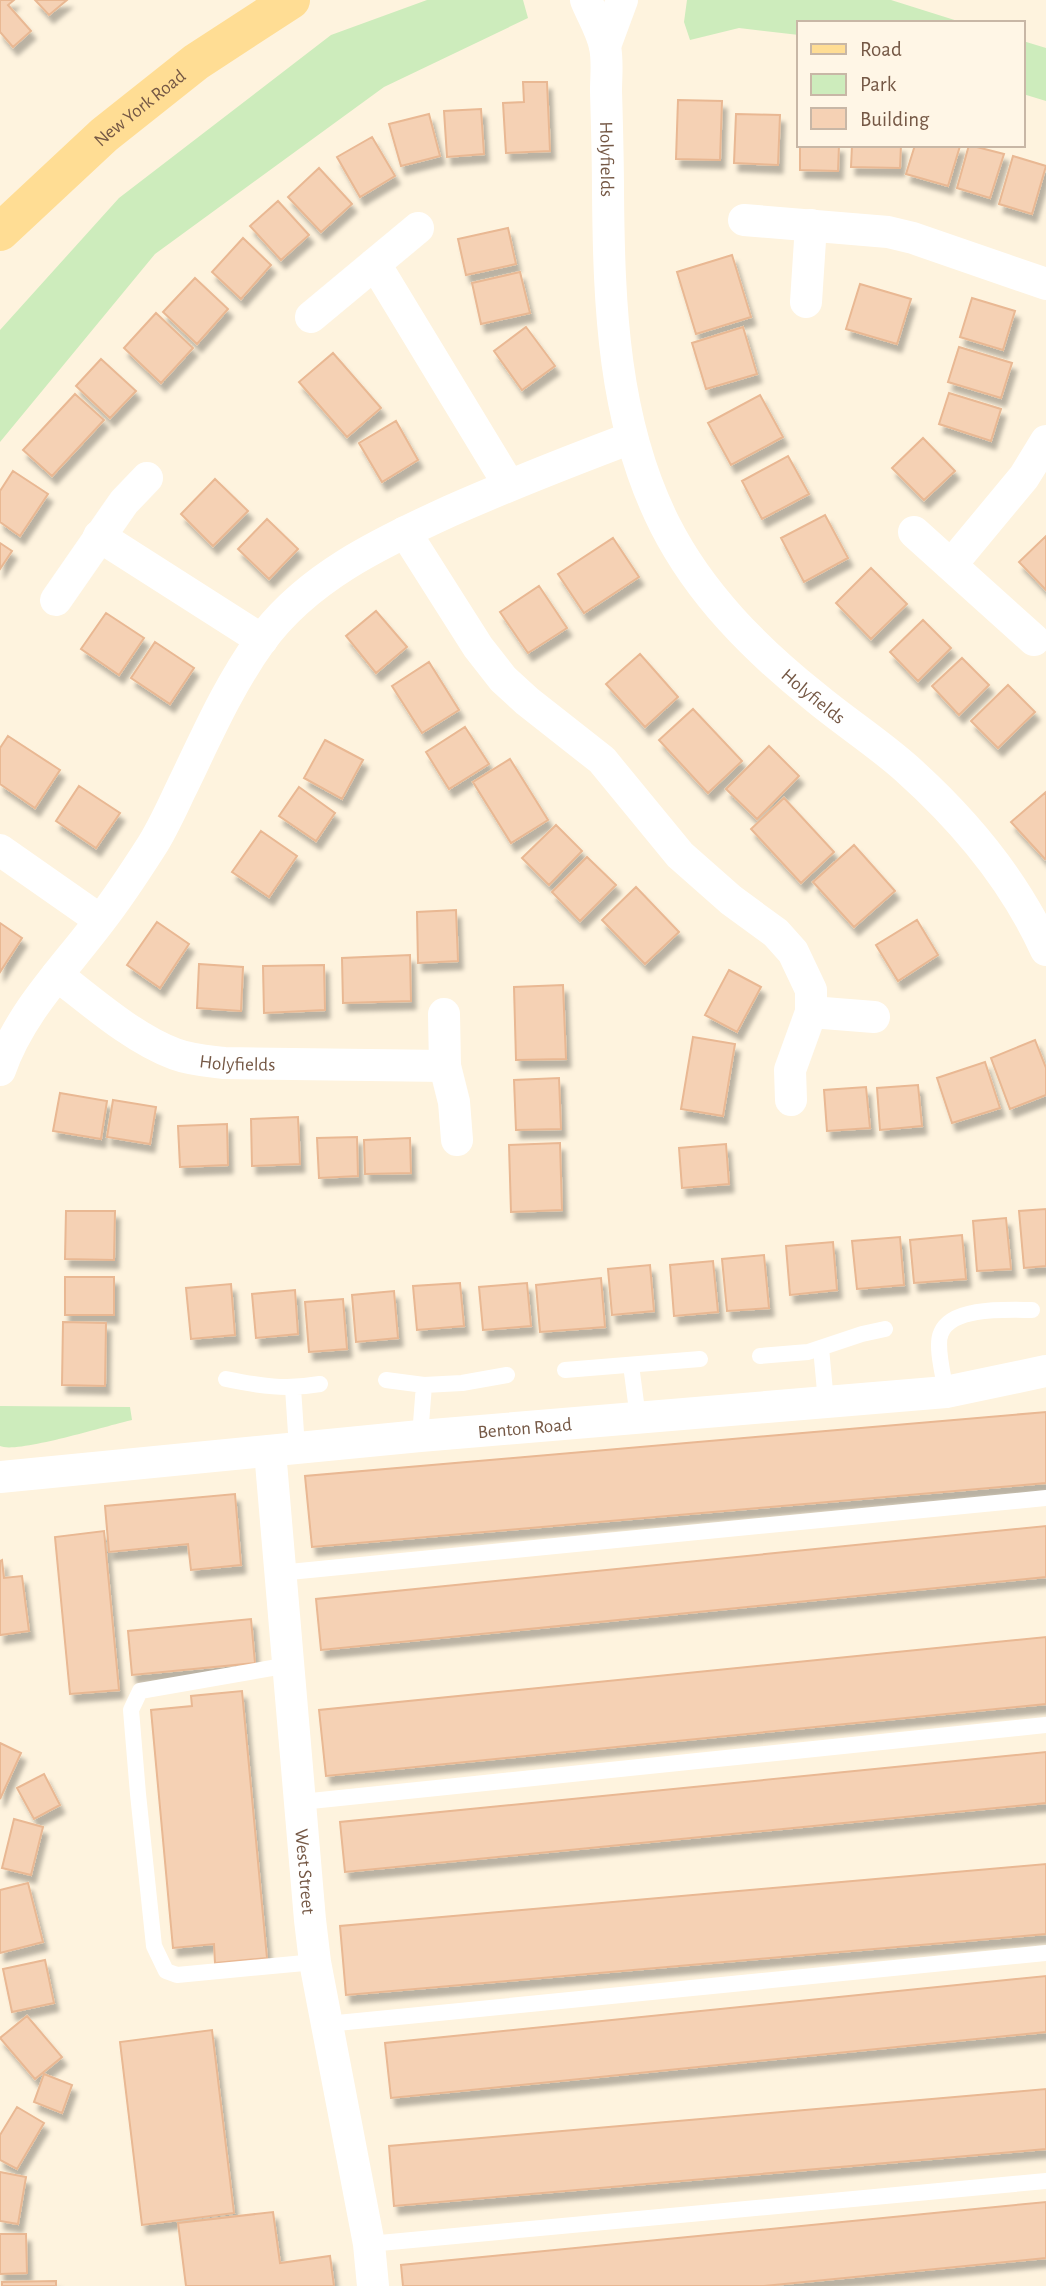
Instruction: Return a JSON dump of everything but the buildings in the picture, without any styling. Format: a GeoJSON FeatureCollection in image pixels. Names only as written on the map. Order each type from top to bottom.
{"type":"FeatureCollection","features":[{"type":"Feature","properties":{"kind":"main road","name":"New York Road"},"geometry":{"type":"LineString","coordinates":[[0,232],[104,135],[196,62],[291,0]]}},
{"type":"Feature","properties":{"kind":"street","name":"Holyfields"},"geometry":{"type":"LineString","coordinates":[[586,0],[605,46],[612,310],[619,381],[631,438],[646,484],[666,526],[695,576],[731,621],[768,659],[906,768],[945,804],[981,845],[1042,931]]}},
{"type":"Feature","properties":{"kind":"street","name":"Holyfields"},"geometry":{"type":"LineString","coordinates":[[605,46],[622,0]]}},
{"type":"Feature","properties":{"kind":"street"},"geometry":{"type":"LineString","coordinates":[[744,220],[888,232],[913,238],[1046,284]]}},
{"type":"Feature","properties":{"kind":"street"},"geometry":{"type":"LineString","coordinates":[[806,302],[811,225]]}},
{"type":"Feature","properties":{"kind":"street"},"geometry":{"type":"LineString","coordinates":[[312,317],[418,228]]}},
{"type":"Feature","properties":{"kind":"street"},"geometry":{"type":"LineString","coordinates":[[374,264],[509,485]]}},
{"type":"Feature","properties":{"kind":"street"},"geometry":{"type":"LineString","coordinates":[[0,1070],[7,1051],[28,1014],[100,920],[152,845],[231,686],[262,640],[293,606],[349,562],[405,532],[509,485],[631,438]]}},
{"type":"Feature","properties":{"kind":"street"},"geometry":{"type":"LineString","coordinates":[[951,565],[1024,477],[1046,441]]}},
{"type":"Feature","properties":{"kind":"street"},"geometry":{"type":"LineString","coordinates":[[56,600],[124,502],[147,478]]}},
{"type":"Feature","properties":{"kind":"street"},"geometry":{"type":"LineString","coordinates":[[405,532],[478,647],[503,679],[602,760],[680,855],[731,900],[776,933],[793,952],[811,990],[811,1012],[790,1070],[791,1100]]}},
{"type":"Feature","properties":{"kind":"street"},"geometry":{"type":"LineString","coordinates":[[914,532],[1034,640]]}},
{"type":"Feature","properties":{"kind":"street"},"geometry":{"type":"LineString","coordinates":[[99,536],[262,640]]}},
{"type":"Feature","properties":{"kind":"street"},"geometry":{"type":"LineString","coordinates":[[0,850],[100,920]]}},
{"type":"Feature","properties":{"kind":"street","name":"Holyfields"},"geometry":{"type":"LineString","coordinates":[[57,975],[142,1037],[173,1054],[194,1059],[224,1063],[445,1066]]}},
{"type":"Feature","properties":{"kind":"street"},"geometry":{"type":"LineString","coordinates":[[811,1012],[874,1017]]}},
{"type":"Feature","properties":{"kind":"street"},"geometry":{"type":"LineString","coordinates":[[444,1014],[445,1066],[454,1102],[457,1140]]}},
{"type":"Feature","properties":{"kind":"street","name":"Benton Road"},"geometry":{"type":"LineString","coordinates":[[0,1477],[421,1436],[946,1392],[1046,1371]]}},
{"type":"Feature","properties":{"kind":"street","name":"West Street"},"geometry":{"type":"LineString","coordinates":[[283,1449],[279,1573],[316,1962],[369,2244],[373,2286]]}},
{"type":"Feature","properties":{"kind":"lane"},"geometry":{"type":"LineString","coordinates":[[946,1392],[939,1345],[941,1333],[949,1323],[980,1311],[1032,1310]]}},
{"type":"Feature","properties":{"kind":"lane"},"geometry":{"type":"LineString","coordinates":[[760,1356],[808,1352],[885,1329]]}},
{"type":"Feature","properties":{"kind":"lane"},"geometry":{"type":"LineString","coordinates":[[821,1348],[826,1402]]}},
{"type":"Feature","properties":{"kind":"lane"},"geometry":{"type":"LineString","coordinates":[[565,1370],[700,1359]]}},
{"type":"Feature","properties":{"kind":"lane"},"geometry":{"type":"LineString","coordinates":[[631,1365],[638,1418]]}},
{"type":"Feature","properties":{"kind":"lane"},"geometry":{"type":"LineString","coordinates":[[386,1380],[424,1385],[462,1383],[506,1375]]}},
{"type":"Feature","properties":{"kind":"lane"},"geometry":{"type":"LineString","coordinates":[[226,1379],[259,1386],[293,1388],[320,1384]]}},
{"type":"Feature","properties":{"kind":"lane"},"geometry":{"type":"LineString","coordinates":[[421,1436],[424,1385]]}},
{"type":"Feature","properties":{"kind":"lane"},"geometry":{"type":"LineString","coordinates":[[283,1449],[293,1388]]}},
{"type":"Feature","properties":{"kind":"lane"},"geometry":{"type":"LineString","coordinates":[[279,1573],[1046,1498]]}},
{"type":"Feature","properties":{"kind":"lane"},"geometry":{"type":"LineString","coordinates":[[289,1665],[140,1691],[131,1710],[138,1794],[154,1946],[166,1971],[177,1975],[316,1962]]}},
{"type":"Feature","properties":{"kind":"lane"},"geometry":{"type":"LineString","coordinates":[[301,1802],[1046,1725]]}},
{"type":"Feature","properties":{"kind":"lane"},"geometry":{"type":"LineString","coordinates":[[327,2024],[1046,1953]]}},
{"type":"Feature","properties":{"kind":"lane"},"geometry":{"type":"LineString","coordinates":[[369,2244],[1046,2181]]}},
{"type":"Feature","properties":{"kind":"green space"},"geometry":{"type":"Polygon","coordinates":[[[427,0],[523,0],[528,18],[384,87],[155,254],[0,442],[0,330],[119,198],[331,35],[427,0]]]}},
{"type":"Feature","properties":{"kind":"green space"},"geometry":{"type":"Polygon","coordinates":[[[687,0],[891,0],[958,21],[797,21],[797,35],[739,28],[690,40],[684,22],[687,0]]]}},
{"type":"Feature","properties":{"kind":"green space"},"geometry":{"type":"Polygon","coordinates":[[[1025,42],[1046,48],[1046,101],[1025,95],[1025,42]]]}},
{"type":"Feature","properties":{"kind":"green space"},"geometry":{"type":"Polygon","coordinates":[[[0,1406],[130,1407],[132,1420],[43,1443],[0,1446],[0,1406]]]}}]}
